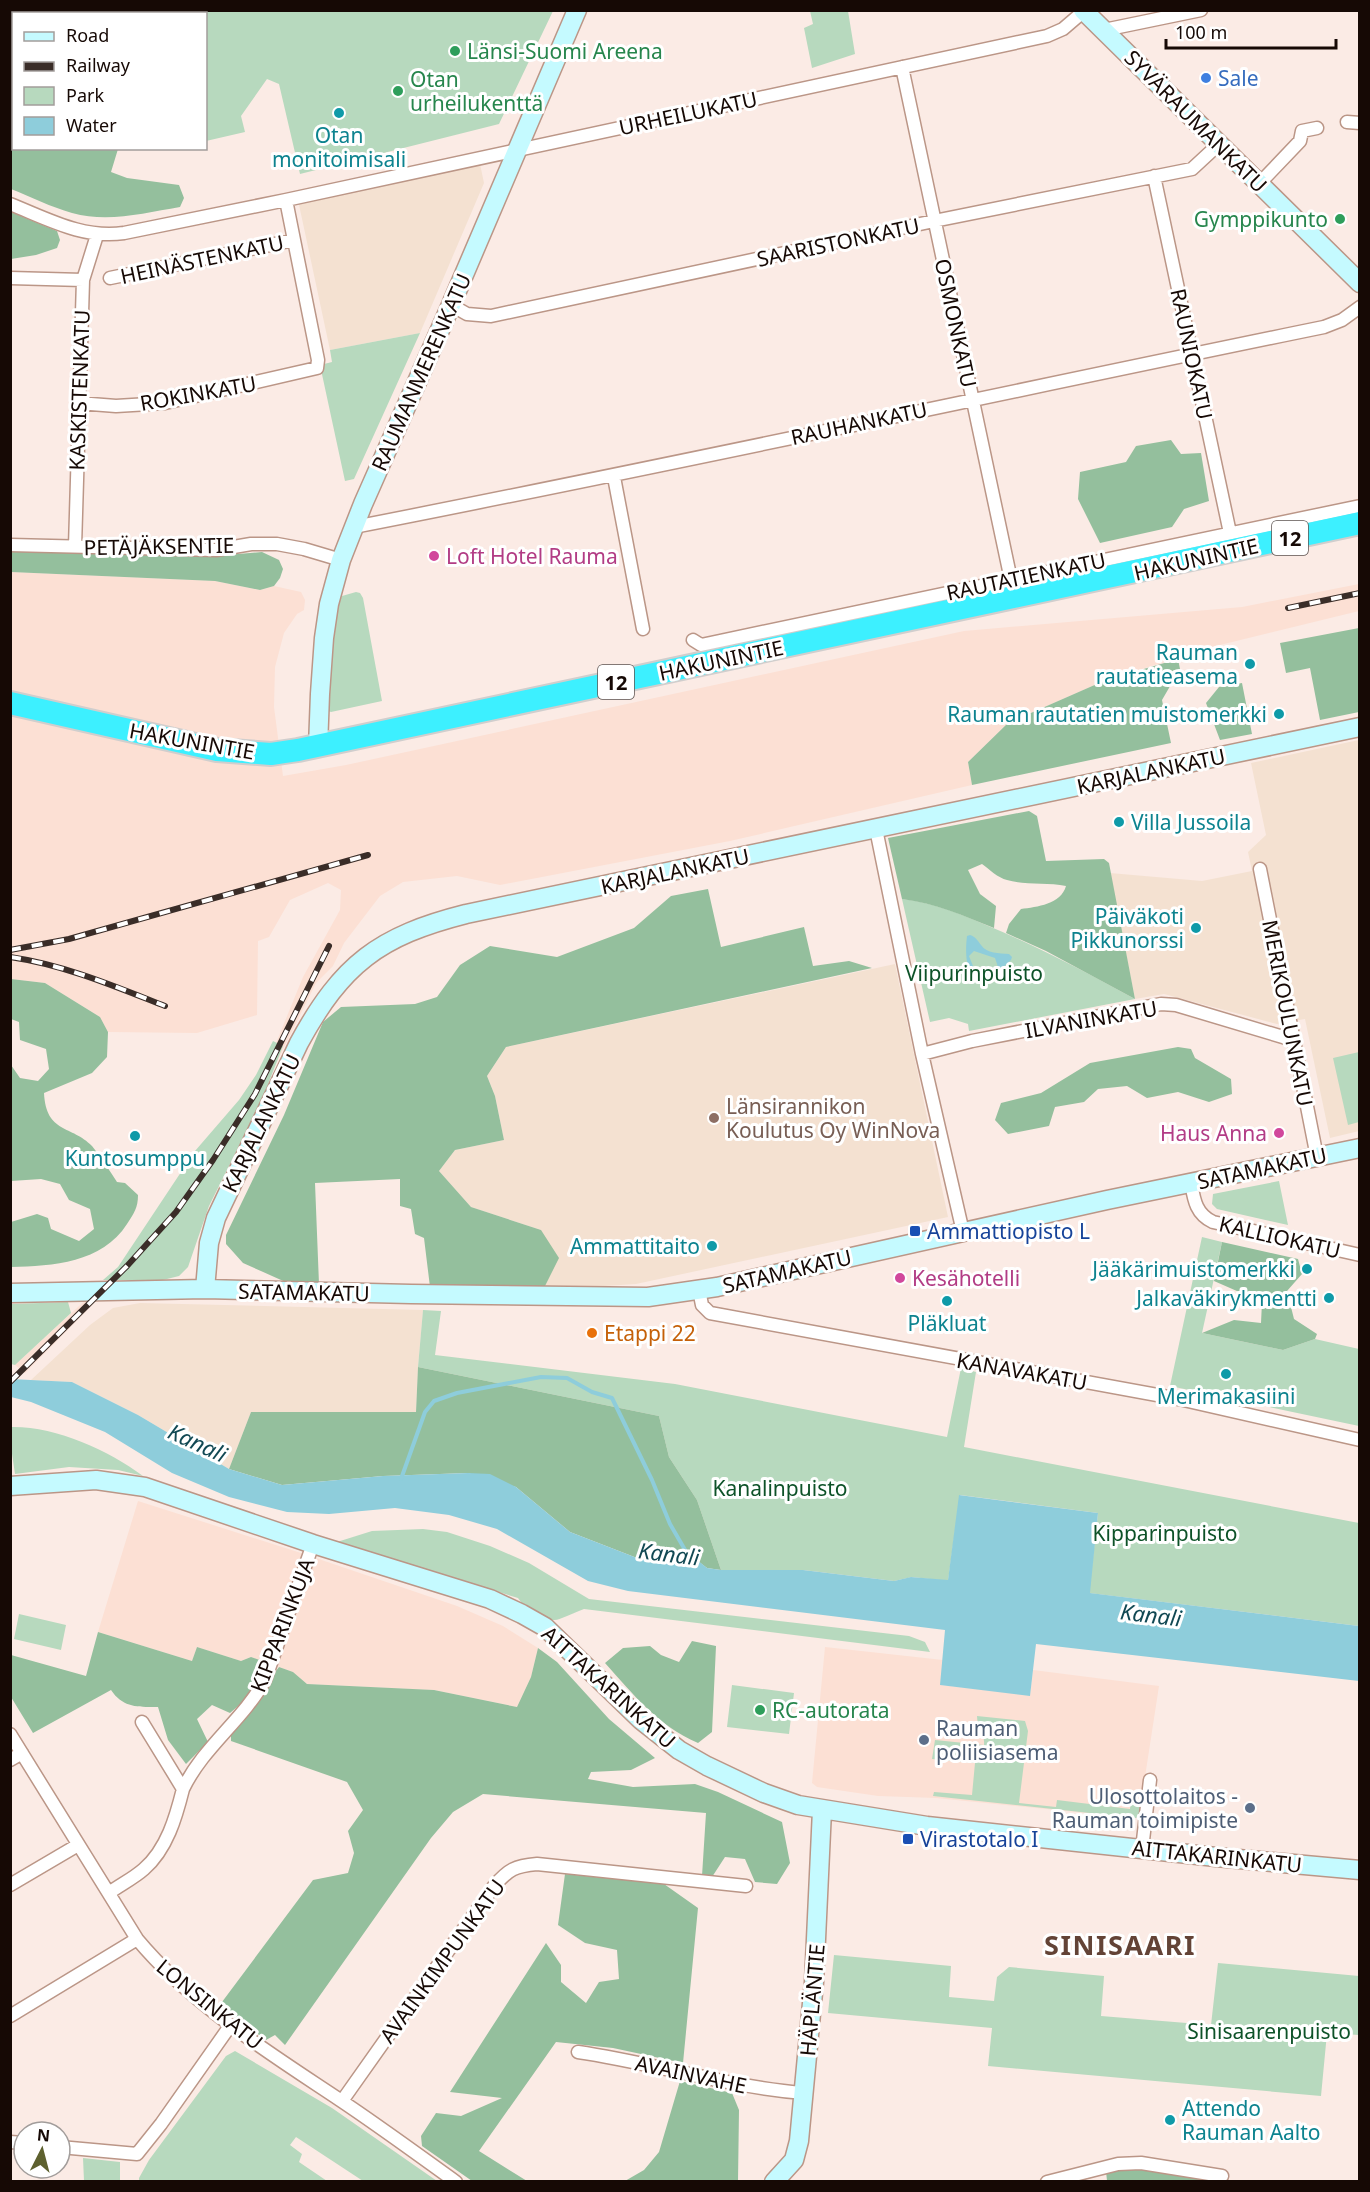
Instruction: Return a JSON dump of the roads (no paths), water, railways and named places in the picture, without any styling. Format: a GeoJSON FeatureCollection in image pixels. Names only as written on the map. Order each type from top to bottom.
{"type":"FeatureCollection","features":[{"type":"Feature","properties":{"kind":"highway","name":"HAKUNINTIE"},"geometry":{"type":"LineString","coordinates":[[10,703],[217,750],[271,754],[318,747],[1359,523]]}},
{"type":"Feature","properties":{"kind":"main road","name":"RAUMANMERENKATU"},"geometry":{"type":"LineString","coordinates":[[318,747],[324,638],[329,604],[341,560],[577,10]]}},
{"type":"Feature","properties":{"kind":"main road","name":"SYVÄRAUMANKATU"},"geometry":{"type":"LineString","coordinates":[[1083,11],[1359,283]]}},
{"type":"Feature","properties":{"kind":"main road","name":"KARJALANKATU"},"geometry":{"type":"LineString","coordinates":[[204,1289],[209,1243],[216,1218],[299,1043],[310,1023],[342,979],[358,962],[380,946],[424,926],[466,914],[876,830],[1359,727]]}},
{"type":"Feature","properties":{"kind":"main road","name":"SATAMAKATU"},"geometry":{"type":"LineString","coordinates":[[10,1293],[204,1289],[648,1297],[699,1290],[1191,1182],[1359,1148]]}},
{"type":"Feature","properties":{"kind":"main road","name":"AITTAKARINKATU"},"geometry":{"type":"LineString","coordinates":[[10,1486],[76,1481],[118,1482],[145,1487],[313,1544],[490,1599],[522,1614],[551,1632],[641,1720],[679,1750],[764,1793],[798,1805],[927,1826],[1359,1870]]}},
{"type":"Feature","properties":{"kind":"main road","name":"HÄPLÄNTIE"},"geometry":{"type":"LineString","coordinates":[[778,2180],[794,2160],[799,2141],[817,1937],[822,1810]]}},
{"type":"Feature","properties":{"kind":"street"},"geometry":{"type":"LineString","coordinates":[[1104,30],[1201,10]]}},
{"type":"Feature","properties":{"kind":"street","name":"URHEILUKATU"},"geometry":{"type":"LineString","coordinates":[[97,235],[124,233],[286,200],[1047,36],[1063,28],[1083,11]]}},
{"type":"Feature","properties":{"kind":"street","name":"OSMONKATU"},"geometry":{"type":"LineString","coordinates":[[902,67],[1011,580]]}},
{"type":"Feature","properties":{"kind":"street"},"geometry":{"type":"LineString","coordinates":[[1259,184],[1300,141],[1302,130],[1317,128]]}},
{"type":"Feature","properties":{"kind":"street","name":"SAARISTONKATU"},"geometry":{"type":"LineString","coordinates":[[451,305],[467,314],[491,316],[934,221],[1192,169],[1219,144]]}},
{"type":"Feature","properties":{"kind":"street","name":"RAUNIOKATU"},"geometry":{"type":"LineString","coordinates":[[1154,176],[1230,533]]}},
{"type":"Feature","properties":{"kind":"street"},"geometry":{"type":"LineString","coordinates":[[286,200],[294,240]]}},
{"type":"Feature","properties":{"kind":"street"},"geometry":{"type":"LineString","coordinates":[[10,204],[74,229],[97,235]]}},
{"type":"Feature","properties":{"kind":"street","name":"KASKISTENKATU"},"geometry":{"type":"LineString","coordinates":[[75,547],[83,280],[97,235]]}},
{"type":"Feature","properties":{"kind":"street","name":"HEINÄSTENKATU"},"geometry":{"type":"LineString","coordinates":[[110,278],[294,240]]}},
{"type":"Feature","properties":{"kind":"street","name":"ROKINKATU"},"geometry":{"type":"LineString","coordinates":[[78,403],[116,406],[165,403],[317,368],[318,360],[294,240]]}},
{"type":"Feature","properties":{"kind":"street"},"geometry":{"type":"LineString","coordinates":[[10,278],[83,280]]}},
{"type":"Feature","properties":{"kind":"street","name":"RAUHANKATU"},"geometry":{"type":"LineString","coordinates":[[354,527],[614,477],[726,451],[1324,327],[1342,321],[1359,307]]}},
{"type":"Feature","properties":{"kind":"street"},"geometry":{"type":"LineString","coordinates":[[614,477],[643,629]]}},
{"type":"Feature","properties":{"kind":"street","name":"RAUTATIENKATU"},"geometry":{"type":"LineString","coordinates":[[693,640],[700,645],[1359,506]]}},
{"type":"Feature","properties":{"kind":"street","name":"PETÄJÄKSENTIE"},"geometry":{"type":"LineString","coordinates":[[10,545],[216,550],[251,544],[277,544],[341,560]]}},
{"type":"Feature","properties":{"kind":"street"},"geometry":{"type":"LineString","coordinates":[[876,830],[922,1054],[963,1232]]}},
{"type":"Feature","properties":{"kind":"street","name":"MERIKOULUNKATU"},"geometry":{"type":"LineString","coordinates":[[1260,868],[1317,1157]]}},
{"type":"Feature","properties":{"kind":"street","name":"ILVANINKATU"},"geometry":{"type":"LineString","coordinates":[[922,1054],[972,1041],[1161,1004],[1176,1005],[1293,1040]]}},
{"type":"Feature","properties":{"kind":"street","name":"KALLIOKATU"},"geometry":{"type":"LineString","coordinates":[[1191,1182],[1198,1209],[1204,1218],[1213,1222],[1359,1255]]}},
{"type":"Feature","properties":{"kind":"street","name":"KANAVAKATU"},"geometry":{"type":"LineString","coordinates":[[699,1290],[702,1305],[710,1313],[1170,1398],[1359,1440]]}},
{"type":"Feature","properties":{"kind":"street","name":"KIPPARINKUJA"},"geometry":{"type":"LineString","coordinates":[[109,1893],[144,1869],[158,1854],[176,1817],[183,1789],[192,1770],[256,1698],[265,1680],[313,1544]]}},
{"type":"Feature","properties":{"kind":"street"},"geometry":{"type":"LineString","coordinates":[[142,1722],[183,1789]]}},
{"type":"Feature","properties":{"kind":"street","name":"LONSINKATU"},"geometry":{"type":"LineString","coordinates":[[10,1734],[137,1939],[157,1963],[230,2026],[456,2181]]}},
{"type":"Feature","properties":{"kind":"street"},"geometry":{"type":"LineString","coordinates":[[10,1760],[22,1753]]}},
{"type":"Feature","properties":{"kind":"street"},"geometry":{"type":"LineString","coordinates":[[1142,1849],[1150,1779]]}},
{"type":"Feature","properties":{"kind":"street"},"geometry":{"type":"LineString","coordinates":[[10,1885],[78,1845]]}},
{"type":"Feature","properties":{"kind":"street","name":"AVAINKIMPUNKATU"},"geometry":{"type":"LineString","coordinates":[[342,2101],[494,1886],[505,1873],[518,1866],[537,1864],[746,1886]]}},
{"type":"Feature","properties":{"kind":"street"},"geometry":{"type":"LineString","coordinates":[[10,2016],[137,1939]]}},
{"type":"Feature","properties":{"kind":"street"},"geometry":{"type":"LineString","coordinates":[[72,2147],[137,2154],[230,2026]]}},
{"type":"Feature","properties":{"kind":"street","name":"AVAINVAHE"},"geometry":{"type":"LineString","coordinates":[[578,2052],[613,2057],[729,2084],[804,2093]]}},
{"type":"Feature","properties":{"kind":"street"},"geometry":{"type":"LineString","coordinates":[[1047,2181],[1118,2164],[1141,2163],[1161,2164],[1222,2176]]}},
{"type":"Feature","properties":{"kind":"water"},"geometry":{"type":"Polygon","coordinates":[[[967,936],[974,937],[990,952],[1009,954],[1012,957],[1011,960],[993,975],[983,979],[976,978],[968,968],[967,936]],[[974,951],[969,956],[975,971],[982,973],[990,972],[998,967],[995,958],[974,951]]]}},
{"type":"Feature","properties":{"kind":"water","name":"Kanali"},"geometry":{"type":"Polygon","coordinates":[[[10,1379],[72,1382],[138,1415],[229,1469],[282,1485],[383,1476],[490,1474],[516,1487],[570,1532],[637,1558],[670,1561],[686,1551],[707,1568],[721,1570],[803,1570],[894,1581],[911,1577],[948,1580],[959,1495],[1098,1513],[1090,1593],[1359,1626],[1359,1681],[1036,1644],[1030,1696],[940,1685],[945,1630],[628,1591],[588,1581],[497,1529],[449,1515],[395,1508],[329,1514],[287,1512],[229,1497],[172,1473],[105,1432],[31,1402],[11,1397],[10,1379]]]}},
{"type":"Feature","properties":{"kind":"waterway","name":"Kanali"},"geometry":{"type":"LineString","coordinates":[[401,1479],[425,1412],[434,1401],[457,1393],[541,1377],[567,1378],[592,1392],[612,1398],[652,1480],[670,1524],[688,1555]]}},
{"type":"Feature","properties":{"kind":"railway"},"geometry":{"type":"LineString","coordinates":[[1288,608],[1360,593]]}},
{"type":"Feature","properties":{"kind":"railway"},"geometry":{"type":"LineString","coordinates":[[10,950],[69,939],[368,855]]}},
{"type":"Feature","properties":{"kind":"railway"},"geometry":{"type":"LineString","coordinates":[[10,1382],[127,1266],[176,1212],[213,1160],[255,1094],[329,946]]}},
{"type":"Feature","properties":{"kind":"railway"},"geometry":{"type":"LineString","coordinates":[[10,957],[70,971],[165,1006]]}},
{"type":"Feature","properties":{"kind":"place","name":"Länsi-Suomi Areena"},"geometry":{"type":"Point","coordinates":[455,51]}},
{"type":"Feature","properties":{"kind":"place","name":"Sale"},"geometry":{"type":"Point","coordinates":[1206,78]}},
{"type":"Feature","properties":{"kind":"place","name":"Otan urheilukenttä"},"geometry":{"type":"Point","coordinates":[398,91]}},
{"type":"Feature","properties":{"kind":"place","name":"Otan monitoimisali"},"geometry":{"type":"Point","coordinates":[339,113]}},
{"type":"Feature","properties":{"kind":"place","name":"Gymppikunto"},"geometry":{"type":"Point","coordinates":[1340,219]}},
{"type":"Feature","properties":{"kind":"place","name":"Loft Hotel Rauma"},"geometry":{"type":"Point","coordinates":[434,556]}},
{"type":"Feature","properties":{"kind":"place","name":"Rauman rautatieasema"},"geometry":{"type":"Point","coordinates":[1250,664]}},
{"type":"Feature","properties":{"kind":"place","name":"Rauman rautatien muistomerkki"},"geometry":{"type":"Point","coordinates":[1279,714]}},
{"type":"Feature","properties":{"kind":"place","name":"Villa Jussoila"},"geometry":{"type":"Point","coordinates":[1119,822]}},
{"type":"Feature","properties":{"kind":"place","name":"Päiväkoti Pikkunorssi"},"geometry":{"type":"Point","coordinates":[1196,928]}},
{"type":"Feature","properties":{"kind":"place","name":"Länsirannikon Koulutus Oy WinNova"},"geometry":{"type":"Point","coordinates":[714,1118]}},
{"type":"Feature","properties":{"kind":"place","name":"Haus Anna"},"geometry":{"type":"Point","coordinates":[1279,1133]}},
{"type":"Feature","properties":{"kind":"place","name":"Kuntosumppu"},"geometry":{"type":"Point","coordinates":[135,1136]}},
{"type":"Feature","properties":{"kind":"place","name":"Ammattiopisto L"},"geometry":{"type":"Point","coordinates":[915,1231]}},
{"type":"Feature","properties":{"kind":"place","name":"Ammattitaito"},"geometry":{"type":"Point","coordinates":[712,1246]}},
{"type":"Feature","properties":{"kind":"place","name":"Jääkärimuistomerkki"},"geometry":{"type":"Point","coordinates":[1307,1269]}},
{"type":"Feature","properties":{"kind":"place","name":"Kesähotelli"},"geometry":{"type":"Point","coordinates":[900,1278]}},
{"type":"Feature","properties":{"kind":"place","name":"Jalkaväkirykmentti"},"geometry":{"type":"Point","coordinates":[1329,1298]}},
{"type":"Feature","properties":{"kind":"place","name":"Pläkluat"},"geometry":{"type":"Point","coordinates":[947,1301]}},
{"type":"Feature","properties":{"kind":"place","name":"Etappi 22"},"geometry":{"type":"Point","coordinates":[592,1333]}},
{"type":"Feature","properties":{"kind":"place","name":"Merimakasiini"},"geometry":{"type":"Point","coordinates":[1226,1374]}},
{"type":"Feature","properties":{"kind":"place","name":"RC-autorata"},"geometry":{"type":"Point","coordinates":[760,1710]}},
{"type":"Feature","properties":{"kind":"place","name":"Rauman poliisiasema"},"geometry":{"type":"Point","coordinates":[924,1740]}},
{"type":"Feature","properties":{"kind":"place","name":"Ulosottolaitos - Rauman toimipiste"},"geometry":{"type":"Point","coordinates":[1250,1808]}},
{"type":"Feature","properties":{"kind":"place","name":"Virastotalo I"},"geometry":{"type":"Point","coordinates":[908,1839]}},
{"type":"Feature","properties":{"kind":"place","name":"Attendo Rauman Aalto"},"geometry":{"type":"Point","coordinates":[1170,2120]}},
{"type":"Feature","properties":{"kind":"district","name":"SINISAARI"},"geometry":{"type":"Point","coordinates":[1120,1944]}},
{"type":"Feature","properties":{"kind":"park label","name":"Viipurinpuisto"},"geometry":{"type":"Point","coordinates":[974,973]}},
{"type":"Feature","properties":{"kind":"park label","name":"Kanalinpuisto"},"geometry":{"type":"Point","coordinates":[780,1488]}},
{"type":"Feature","properties":{"kind":"park label","name":"Kipparinpuisto"},"geometry":{"type":"Point","coordinates":[1165,1533]}},
{"type":"Feature","properties":{"kind":"park label","name":"Sinisaarenpuisto"},"geometry":{"type":"Point","coordinates":[1269,2031]}}]}
